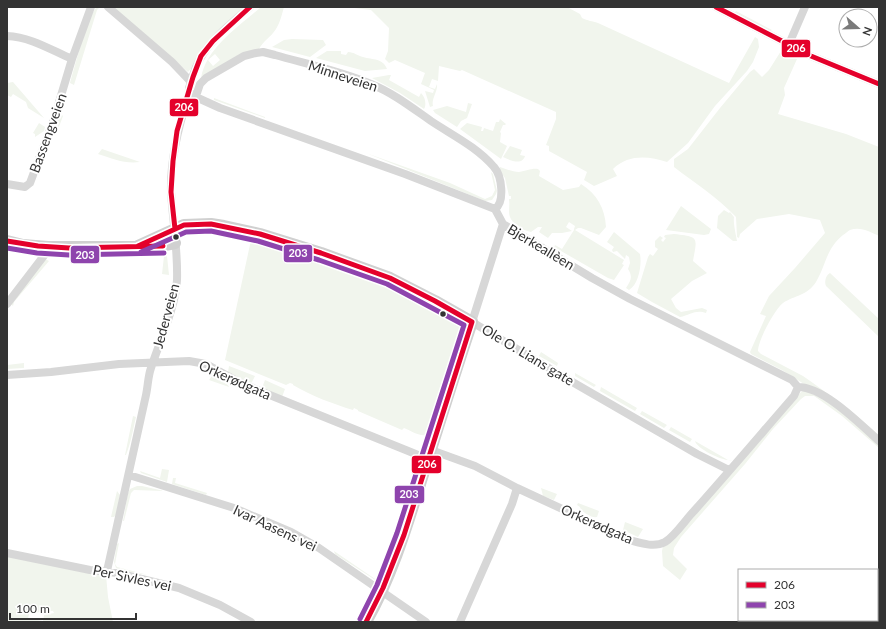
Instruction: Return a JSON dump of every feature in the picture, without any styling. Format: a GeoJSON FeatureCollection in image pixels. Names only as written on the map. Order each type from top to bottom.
{"type":"FeatureCollection","features":[{"type":"Feature","properties":{"kind":"street","name":"Bassengveien"},"geometry":{"type":"LineString","coordinates":[[7,184],[26,187],[30,183],[54,119],[72,59],[91,7]]}},
{"type":"Feature","properties":{"kind":"street"},"geometry":{"type":"LineString","coordinates":[[108,7],[172,62],[191,82]]}},
{"type":"Feature","properties":{"kind":"street","name":"Jederveien"},"geometry":{"type":"LineString","coordinates":[[107,571],[151,368],[170,314],[176,290],[176,243],[171,192],[173,161],[179,126],[188,98],[191,82],[206,49],[250,7]]}},
{"type":"Feature","properties":{"kind":"street"},"geometry":{"type":"LineString","coordinates":[[716,7],[811,56],[879,84]]}},
{"type":"Feature","properties":{"kind":"street"},"geometry":{"type":"LineString","coordinates":[[789,44],[804,9]]}},
{"type":"Feature","properties":{"kind":"street"},"geometry":{"type":"LineString","coordinates":[[7,36],[22,38],[72,59]]}},
{"type":"Feature","properties":{"kind":"street","name":"Minneveien"},"geometry":{"type":"LineString","coordinates":[[188,98],[197,93],[200,84],[206,78],[236,60],[263,52],[371,84],[394,95],[468,145],[484,157],[495,168],[500,180],[501,192],[500,204],[495,209]]}},
{"type":"Feature","properties":{"kind":"street"},"geometry":{"type":"LineString","coordinates":[[188,98],[198,98],[405,174],[495,209]]}},
{"type":"Feature","properties":{"kind":"street","name":"Bjerkeallèen"},"geometry":{"type":"LineString","coordinates":[[495,209],[503,224],[592,278],[792,380],[798,387]]}},
{"type":"Feature","properties":{"kind":"street","name":"Ole O. Lians gate"},"geometry":{"type":"LineString","coordinates":[[138,246],[184,225],[211,224],[260,234],[321,253],[396,281],[435,300],[569,380],[697,454],[729,470]]}},
{"type":"Feature","properties":{"kind":"street"},"geometry":{"type":"LineString","coordinates":[[366,622],[382,591],[409,519],[503,224]]}},
{"type":"Feature","properties":{"kind":"street","name":"Ole O. Lians gate"},"geometry":{"type":"LineString","coordinates":[[7,241],[23,245],[48,247],[115,248],[160,246],[176,243]]}},
{"type":"Feature","properties":{"kind":"street"},"geometry":{"type":"LineString","coordinates":[[7,304],[46,253],[48,247]]}},
{"type":"Feature","properties":{"kind":"street","name":"Orkerødgata"},"geometry":{"type":"LineString","coordinates":[[7,375],[154,362],[188,361],[206,364],[250,387],[429,455],[475,466],[517,488],[629,540],[654,545],[664,542],[671,537],[794,396],[798,387]]}},
{"type":"Feature","properties":{"kind":"street"},"geometry":{"type":"LineString","coordinates":[[798,387],[809,388],[819,393],[843,410],[879,441]]}},
{"type":"Feature","properties":{"kind":"street","name":"Ivar Aasens vei"},"geometry":{"type":"LineString","coordinates":[[129,475],[234,508],[270,523],[319,548],[426,622]]}},
{"type":"Feature","properties":{"kind":"street"},"geometry":{"type":"LineString","coordinates":[[460,622],[512,504],[517,488]]}},
{"type":"Feature","properties":{"kind":"street","name":"Per Sivles vei"},"geometry":{"type":"LineString","coordinates":[[7,553],[90,570],[107,571],[163,584],[191,592],[220,605],[251,622]]}},
{"type":"Feature","properties":{"kind":"shaded area"},"geometry":{"type":"Polygon","coordinates":[[[97,7],[104,8],[99,8],[97,10],[74,85],[70,83],[78,55],[93,12],[97,7]]]}},
{"type":"Feature","properties":{"kind":"shaded area"},"geometry":{"type":"Polygon","coordinates":[[[112,7],[244,7],[188,72],[112,7]]]}},
{"type":"Feature","properties":{"kind":"shaded area"},"geometry":{"type":"Polygon","coordinates":[[[261,7],[284,7],[280,21],[272,34],[259,49],[201,78],[204,67],[209,57],[216,47],[261,7]],[[215,54],[208,60],[213,66],[220,60],[215,54]]]}},
{"type":"Feature","properties":{"kind":"shaded area"},"geometry":{"type":"Polygon","coordinates":[[[346,7],[567,7],[580,14],[582,18],[598,23],[729,83],[755,37],[758,39],[759,47],[753,62],[747,71],[715,106],[688,143],[667,162],[653,158],[639,158],[625,161],[613,169],[617,176],[594,186],[584,180],[587,172],[549,151],[549,146],[546,145],[556,119],[556,112],[462,70],[460,71],[439,66],[438,81],[432,79],[429,87],[435,89],[437,84],[433,106],[430,107],[425,91],[433,93],[434,90],[421,84],[425,73],[395,60],[389,63],[385,59],[388,51],[389,28],[371,10],[346,7]]]}},
{"type":"Feature","properties":{"kind":"shaded area"},"geometry":{"type":"Polygon","coordinates":[[[736,11],[772,30],[771,31],[735,13],[736,11]]]}},
{"type":"Feature","properties":{"kind":"shaded area"},"geometry":{"type":"Polygon","coordinates":[[[284,40],[323,40],[326,45],[310,57],[272,47],[284,40]]]}},
{"type":"Feature","properties":{"kind":"shaded area"},"geometry":{"type":"Polygon","coordinates":[[[327,51],[341,51],[341,54],[346,55],[348,52],[354,53],[380,61],[387,69],[365,71],[316,58],[327,51]]]}},
{"type":"Feature","properties":{"kind":"shaded area"},"geometry":{"type":"Polygon","coordinates":[[[781,51],[797,59],[784,88],[785,95],[778,114],[846,134],[879,147],[879,236],[865,230],[854,229],[849,230],[837,240],[812,287],[805,293],[787,300],[775,312],[764,333],[758,351],[813,383],[850,410],[879,435],[879,439],[804,384],[782,370],[751,354],[750,352],[766,316],[760,314],[769,296],[825,233],[820,220],[789,214],[757,219],[740,234],[739,238],[737,237],[736,217],[713,196],[674,167],[674,159],[688,149],[750,72],[754,69],[762,77],[769,70],[781,51]]]}},
{"type":"Feature","properties":{"kind":"shaded area"},"geometry":{"type":"Polygon","coordinates":[[[391,75],[389,80],[419,97],[421,93],[425,101],[424,109],[400,93],[372,78],[391,75]]]}},
{"type":"Feature","properties":{"kind":"shaded area"},"geometry":{"type":"Polygon","coordinates":[[[13,82],[44,118],[28,108],[26,102],[13,94],[11,97],[7,95],[7,83],[13,82]]]}},
{"type":"Feature","properties":{"kind":"shaded area"},"geometry":{"type":"Polygon","coordinates":[[[214,98],[265,117],[265,118],[214,100],[214,98]]]}},
{"type":"Feature","properties":{"kind":"shaded area"},"geometry":{"type":"Polygon","coordinates":[[[468,103],[472,104],[467,118],[461,121],[457,127],[435,113],[433,110],[447,106],[466,112],[468,103]]]}},
{"type":"Feature","properties":{"kind":"shaded area"},"geometry":{"type":"Polygon","coordinates":[[[62,115],[63,116],[55,134],[56,124],[62,115]]]}},
{"type":"Feature","properties":{"kind":"shaded area"},"geometry":{"type":"Polygon","coordinates":[[[500,119],[506,124],[503,125],[500,132],[500,142],[507,146],[501,159],[460,129],[467,123],[482,127],[481,131],[483,131],[484,128],[493,131],[496,122],[499,122],[500,119]]]}},
{"type":"Feature","properties":{"kind":"shaded area"},"geometry":{"type":"Polygon","coordinates":[[[39,123],[45,127],[44,131],[35,137],[35,134],[33,133],[39,123]]]}},
{"type":"Feature","properties":{"kind":"shaded area"},"geometry":{"type":"Polygon","coordinates":[[[510,146],[522,150],[520,155],[525,156],[521,161],[509,160],[503,157],[510,146]]]}},
{"type":"Feature","properties":{"kind":"shaded area"},"geometry":{"type":"Polygon","coordinates":[[[102,149],[140,162],[124,162],[98,154],[102,149]]]}},
{"type":"Feature","properties":{"kind":"shaded area"},"geometry":{"type":"Polygon","coordinates":[[[366,153],[450,183],[485,199],[492,196],[495,190],[491,172],[493,174],[497,191],[492,200],[485,201],[366,153]]]}},
{"type":"Feature","properties":{"kind":"shaded area"},"geometry":{"type":"Polygon","coordinates":[[[500,167],[519,172],[538,169],[540,171],[539,176],[563,190],[579,187],[581,184],[592,192],[602,208],[606,227],[599,235],[581,228],[575,230],[624,260],[622,264],[624,265],[614,280],[554,247],[555,245],[562,249],[574,230],[575,226],[569,222],[566,227],[572,231],[552,233],[548,238],[539,232],[542,227],[538,227],[531,232],[516,225],[510,217],[509,199],[511,199],[511,196],[509,196],[505,178],[499,170],[500,167]]]}},
{"type":"Feature","properties":{"kind":"shaded area"},"geometry":{"type":"Polygon","coordinates":[[[681,206],[711,229],[709,234],[704,235],[666,230],[681,206]]]}},
{"type":"Feature","properties":{"kind":"shaded area"},"geometry":{"type":"Polygon","coordinates":[[[724,210],[729,213],[730,212],[734,217],[737,241],[733,241],[717,228],[718,216],[724,210]]]}},
{"type":"Feature","properties":{"kind":"shaded area"},"geometry":{"type":"Polygon","coordinates":[[[614,232],[640,254],[641,263],[639,274],[635,283],[629,290],[626,288],[631,278],[628,269],[630,263],[629,257],[626,255],[625,259],[617,251],[613,252],[612,250],[614,247],[607,242],[614,232]]]}},
{"type":"Feature","properties":{"kind":"shaded area"},"geometry":{"type":"Polygon","coordinates":[[[674,234],[688,236],[695,240],[696,243],[693,261],[707,273],[692,281],[671,299],[676,308],[681,312],[702,308],[707,310],[706,313],[696,312],[680,317],[637,293],[648,257],[650,254],[653,256],[658,249],[655,247],[655,241],[660,236],[663,238],[661,240],[663,242],[666,238],[664,237],[665,235],[674,234]]]}},
{"type":"Feature","properties":{"kind":"shaded area"},"geometry":{"type":"Polygon","coordinates":[[[250,237],[362,274],[409,293],[408,295],[412,297],[414,296],[462,323],[464,329],[430,433],[427,435],[420,435],[404,428],[402,430],[354,408],[353,410],[330,402],[308,393],[293,384],[290,383],[286,385],[225,360],[251,240],[249,239],[250,237]]]}},
{"type":"Feature","properties":{"kind":"shaded area"},"geometry":{"type":"Polygon","coordinates":[[[160,253],[166,254],[167,256],[169,275],[162,274],[164,256],[160,253]]]}},
{"type":"Feature","properties":{"kind":"shaded area"},"geometry":{"type":"Polygon","coordinates":[[[45,259],[49,261],[14,302],[13,306],[11,304],[45,259]]]}},
{"type":"Feature","properties":{"kind":"shaded area"},"geometry":{"type":"Polygon","coordinates":[[[830,273],[879,319],[879,337],[826,286],[825,283],[827,275],[830,273]]]}},
{"type":"Feature","properties":{"kind":"shaded area"},"geometry":{"type":"Polygon","coordinates":[[[541,352],[558,363],[557,366],[539,356],[541,352]]]}},
{"type":"Feature","properties":{"kind":"shaded area"},"geometry":{"type":"Polygon","coordinates":[[[24,363],[24,368],[7,369],[7,365],[24,363]]]}},
{"type":"Feature","properties":{"kind":"shaded area"},"geometry":{"type":"Polygon","coordinates":[[[229,366],[255,376],[251,384],[228,372],[229,366]]]}},
{"type":"Feature","properties":{"kind":"shaded area"},"geometry":{"type":"Polygon","coordinates":[[[575,373],[596,385],[594,387],[575,376],[575,373]]]}},
{"type":"Feature","properties":{"kind":"shaded area"},"geometry":{"type":"Polygon","coordinates":[[[212,376],[228,385],[229,387],[209,380],[212,376]]]}},
{"type":"Feature","properties":{"kind":"shaded area"},"geometry":{"type":"Polygon","coordinates":[[[265,380],[285,389],[282,397],[262,388],[265,380]]]}},
{"type":"Feature","properties":{"kind":"shaded area"},"geometry":{"type":"Polygon","coordinates":[[[601,387],[637,408],[635,411],[600,391],[601,387]]]}},
{"type":"Feature","properties":{"kind":"shaded area"},"geometry":{"type":"Polygon","coordinates":[[[805,390],[837,407],[879,443],[879,448],[842,416],[817,398],[814,396],[805,396],[773,429],[745,464],[681,537],[674,548],[673,555],[687,569],[680,580],[663,566],[663,546],[801,392],[805,390]]]}},
{"type":"Feature","properties":{"kind":"shaded area"},"geometry":{"type":"Polygon","coordinates":[[[642,411],[667,425],[664,428],[640,414],[642,411]]]}},
{"type":"Feature","properties":{"kind":"shaded area"},"geometry":{"type":"Polygon","coordinates":[[[133,416],[136,417],[125,455],[133,416]]]}},
{"type":"Feature","properties":{"kind":"shaded area"},"geometry":{"type":"Polygon","coordinates":[[[671,427],[692,439],[690,442],[669,430],[671,427]]]}},
{"type":"Feature","properties":{"kind":"shaded area"},"geometry":{"type":"Polygon","coordinates":[[[695,441],[728,460],[705,451],[695,441]]]}},
{"type":"Feature","properties":{"kind":"shaded area"},"geometry":{"type":"Polygon","coordinates":[[[162,469],[169,470],[167,482],[141,473],[140,471],[160,478],[162,469]]]}},
{"type":"Feature","properties":{"kind":"shaded area"},"geometry":{"type":"Polygon","coordinates":[[[173,478],[176,478],[175,483],[207,493],[206,495],[172,484],[173,478]]]}},
{"type":"Feature","properties":{"kind":"shaded area"},"geometry":{"type":"Polygon","coordinates":[[[137,486],[164,491],[134,490],[131,493],[123,521],[128,493],[130,489],[137,486]]]}},
{"type":"Feature","properties":{"kind":"shaded area"},"geometry":{"type":"Polygon","coordinates":[[[541,488],[557,494],[554,500],[543,496],[541,488]]]}},
{"type":"Feature","properties":{"kind":"shaded area"},"geometry":{"type":"Polygon","coordinates":[[[117,491],[120,495],[116,515],[111,517],[117,491]]]}},
{"type":"Feature","properties":{"kind":"shaded area"},"geometry":{"type":"Polygon","coordinates":[[[578,503],[599,511],[597,517],[590,516],[581,510],[577,505],[578,503]]]}},
{"type":"Feature","properties":{"kind":"shaded area"},"geometry":{"type":"Polygon","coordinates":[[[625,522],[643,529],[638,537],[623,530],[625,522]]]}},
{"type":"Feature","properties":{"kind":"shaded area"},"geometry":{"type":"Polygon","coordinates":[[[119,543],[115,564],[117,567],[148,575],[116,568],[114,562],[117,544],[119,543]]]}},
{"type":"Feature","properties":{"kind":"shaded area"},"geometry":{"type":"Polygon","coordinates":[[[334,551],[378,581],[335,554],[334,551]]]}},
{"type":"Feature","properties":{"kind":"shaded area"},"geometry":{"type":"Polygon","coordinates":[[[7,555],[106,575],[108,597],[113,622],[7,622],[7,555]],[[30,609],[28,619],[30,620],[43,621],[44,615],[54,613],[53,611],[44,611],[35,613],[34,609],[30,609]]]}},
{"type":"Feature","properties":{"kind":"transit line","name":"206"},"geometry":{"type":"LineString","coordinates":[[175,229],[171,192],[173,161],[177,131],[193,77],[201,56],[213,41],[250,7]]}},
{"type":"Feature","properties":{"kind":"transit line","name":"206"},"geometry":{"type":"LineString","coordinates":[[716,7],[811,56],[879,84]]}},
{"type":"Feature","properties":{"kind":"transit line","name":"206"},"geometry":{"type":"LineString","coordinates":[[138,246],[184,225],[211,224],[260,234],[321,253],[390,278],[472,322],[404,535],[383,588],[366,622]]}},
{"type":"Feature","properties":{"kind":"transit line","name":"203"},"geometry":{"type":"LineString","coordinates":[[141,252],[186,232],[211,231],[258,241],[319,260],[387,284],[464,325],[397,533],[377,585],[360,619]]}},
{"type":"Feature","properties":{"kind":"transit line","name":"206"},"geometry":{"type":"LineString","coordinates":[[7,241],[38,246],[69,248],[163,246]]}},
{"type":"Feature","properties":{"kind":"transit line","name":"203"},"geometry":{"type":"LineString","coordinates":[[7,248],[37,253],[69,255],[164,253]]}}]}
